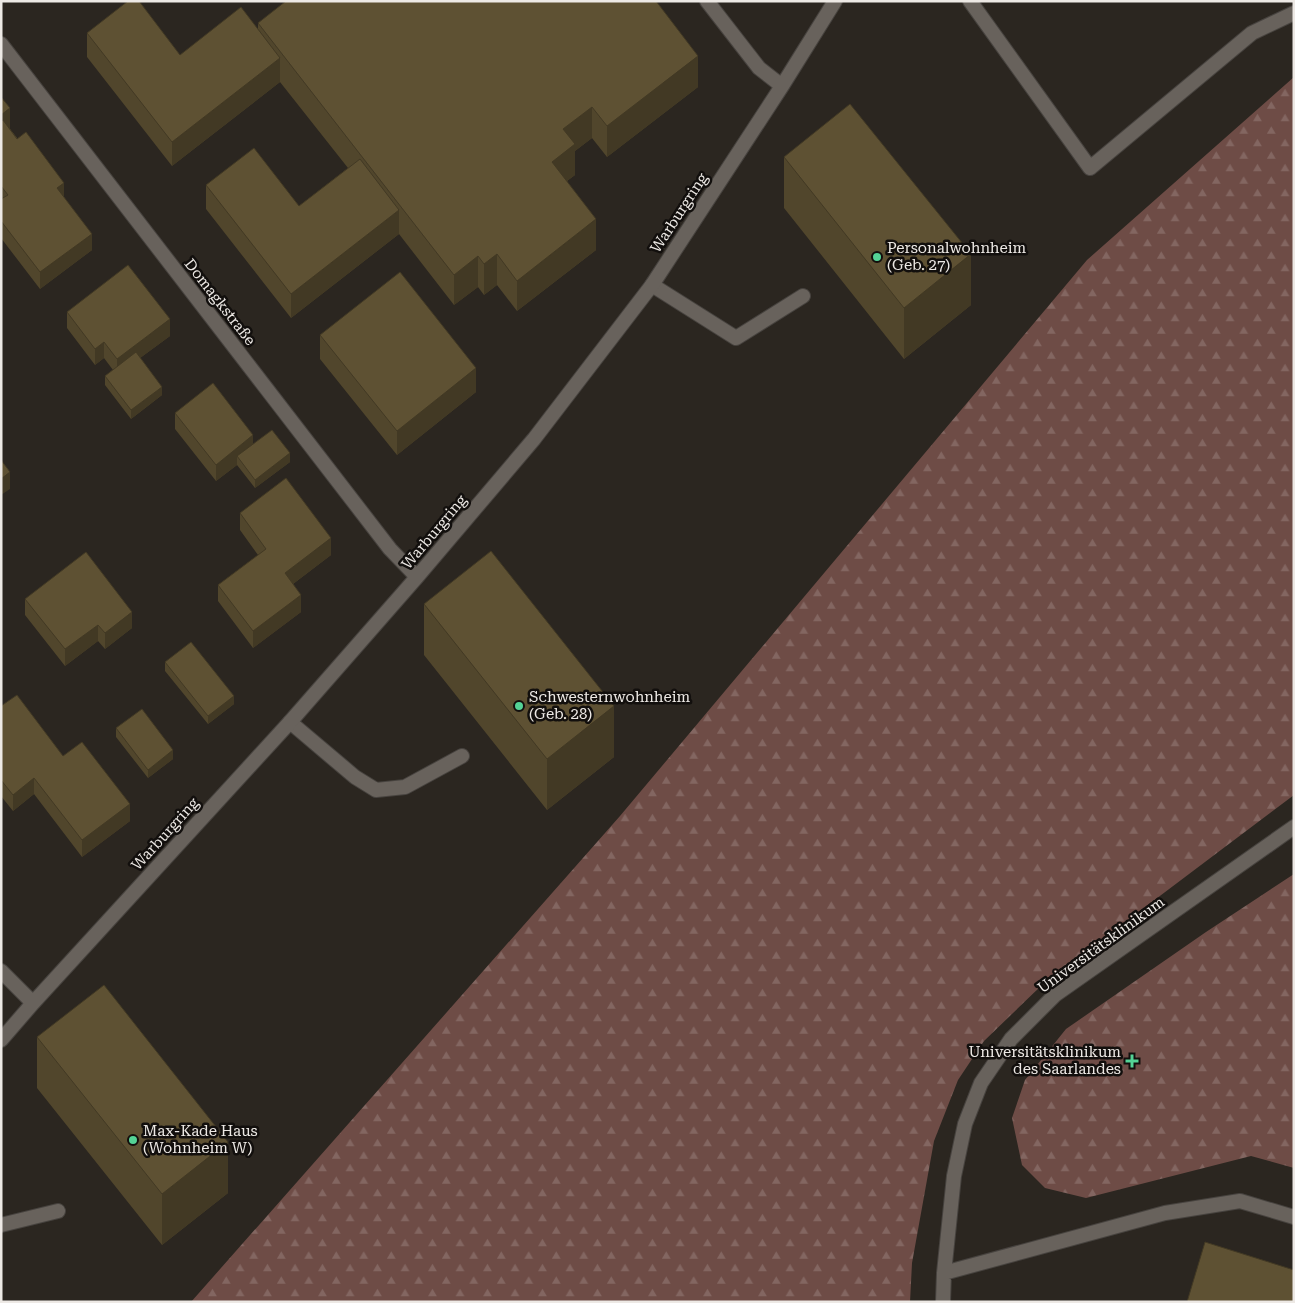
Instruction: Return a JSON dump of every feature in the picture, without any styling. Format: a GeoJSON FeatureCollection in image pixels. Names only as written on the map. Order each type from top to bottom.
{"type":"FeatureCollection","features":[{"type":"Feature","properties":{"kind":"street"},"geometry":{"type":"LineString","coordinates":[[707,1],[759,68],[782,86]]}},
{"type":"Feature","properties":{"kind":"street","name":"Warburgring"},"geometry":{"type":"LineString","coordinates":[[1,1040],[290,722],[534,440],[652,285],[835,1]]}},
{"type":"Feature","properties":{"kind":"street"},"geometry":{"type":"LineString","coordinates":[[970,1],[1090,168],[1252,34],[1294,13]]}},
{"type":"Feature","properties":{"kind":"street","name":"Domagkstraße"},"geometry":{"type":"LineString","coordinates":[[1,44],[390,550],[417,577]]}},
{"type":"Feature","properties":{"kind":"street"},"geometry":{"type":"LineString","coordinates":[[652,285],[736,338],[803,296]]}},
{"type":"Feature","properties":{"kind":"street"},"geometry":{"type":"LineString","coordinates":[[290,722],[355,777],[376,790],[404,787],[462,756]]}},
{"type":"Feature","properties":{"kind":"street","name":"Universitätsklinikum"},"geometry":{"type":"LineString","coordinates":[[943,1302],[944,1273],[954,1176],[965,1124],[981,1083],[1011,1039],[1055,995],[1294,827]]}},
{"type":"Feature","properties":{"kind":"street"},"geometry":{"type":"LineString","coordinates":[[1,971],[33,1003]]}},
{"type":"Feature","properties":{"kind":"street"},"geometry":{"type":"LineString","coordinates":[[944,1273],[1166,1213],[1240,1202],[1294,1217]]}},
{"type":"Feature","properties":{"kind":"street"},"geometry":{"type":"LineString","coordinates":[[1,1225],[58,1211]]}},
{"type":"Feature","properties":{"kind":"green space"},"geometry":{"type":"Polygon","coordinates":[[[1294,77],[1294,795],[1043,984],[984,1041],[958,1080],[934,1141],[912,1263],[910,1302],[191,1302],[620,816],[1087,260],[1294,77]]]}},
{"type":"Feature","properties":{"kind":"green space"},"geometry":{"type":"Polygon","coordinates":[[[1294,874],[1294,1168],[1251,1156],[1086,1198],[1045,1188],[1022,1165],[1012,1118],[1025,1080],[1066,1029],[1206,932],[1294,874]]]}},
{"type":"Feature","properties":{"kind":"building"},"geometry":{"type":"Polygon","coordinates":[[[128,1],[139,1],[180,55],[241,7],[280,58],[172,142],[87,33],[128,1]]]}},
{"type":"Feature","properties":{"kind":"building"},"geometry":{"type":"Polygon","coordinates":[[[286,1],[656,1],[698,56],[607,126],[592,107],[563,129],[575,144],[552,162],[596,219],[517,281],[497,254],[484,264],[478,256],[454,275],[258,23],[286,1]]]}},
{"type":"Feature","properties":{"kind":"building"},"geometry":{"type":"Polygon","coordinates":[[[1,97],[10,108],[1,115],[1,97]]]}},
{"type":"Feature","properties":{"kind":"building"},"geometry":{"type":"Polygon","coordinates":[[[850,104],[971,254],[904,308],[784,157],[850,104]]]}},
{"type":"Feature","properties":{"kind":"building"},"geometry":{"type":"Polygon","coordinates":[[[3,120],[17,139],[26,132],[64,183],[57,188],[92,234],[40,272],[1,221],[1,199],[8,195],[1,186],[1,122],[3,120]]]}},
{"type":"Feature","properties":{"kind":"building"},"geometry":{"type":"Polygon","coordinates":[[[254,148],[299,206],[360,159],[399,210],[291,294],[206,185],[254,148]]]}},
{"type":"Feature","properties":{"kind":"building"},"geometry":{"type":"Polygon","coordinates":[[[128,265],[170,319],[117,359],[104,342],[95,349],[67,312],[128,265]]]}},
{"type":"Feature","properties":{"kind":"building"},"geometry":{"type":"Polygon","coordinates":[[[400,272],[476,368],[397,431],[320,335],[400,272]]]}},
{"type":"Feature","properties":{"kind":"building"},"geometry":{"type":"Polygon","coordinates":[[[136,352],[162,387],[131,410],[105,376],[136,352]]]}},
{"type":"Feature","properties":{"kind":"building"},"geometry":{"type":"Polygon","coordinates":[[[213,383],[253,435],[216,465],[175,413],[213,383]]]}},
{"type":"Feature","properties":{"kind":"building"},"geometry":{"type":"Polygon","coordinates":[[[272,430],[290,453],[255,480],[237,456],[272,430]]]}},
{"type":"Feature","properties":{"kind":"building"},"geometry":{"type":"Polygon","coordinates":[[[1,460],[10,472],[1,479],[1,460]]]}},
{"type":"Feature","properties":{"kind":"building"},"geometry":{"type":"Polygon","coordinates":[[[286,478],[331,538],[285,573],[301,595],[253,631],[218,585],[266,549],[240,513],[286,478]]]}},
{"type":"Feature","properties":{"kind":"building"},"geometry":{"type":"Polygon","coordinates":[[[491,551],[614,706],[547,759],[424,604],[491,551]]]}},
{"type":"Feature","properties":{"kind":"building"},"geometry":{"type":"Polygon","coordinates":[[[86,552],[132,612],[105,633],[98,625],[65,649],[25,599],[86,552]]]}},
{"type":"Feature","properties":{"kind":"building"},"geometry":{"type":"Polygon","coordinates":[[[191,642],[234,696],[208,716],[165,662],[191,642]]]}},
{"type":"Feature","properties":{"kind":"building"},"geometry":{"type":"Polygon","coordinates":[[[17,695],[63,756],[82,742],[130,804],[82,840],[34,778],[13,795],[1,780],[1,706],[17,695]]]}},
{"type":"Feature","properties":{"kind":"building"},"geometry":{"type":"Polygon","coordinates":[[[142,709],[173,750],[148,770],[116,728],[142,709]]]}},
{"type":"Feature","properties":{"kind":"building"},"geometry":{"type":"Polygon","coordinates":[[[104,985],[228,1142],[162,1194],[37,1037],[104,985]]]}},
{"type":"Feature","properties":{"kind":"building"},"geometry":{"type":"Polygon","coordinates":[[[1205,1242],[1294,1270],[1294,1302],[1187,1302],[1205,1242]]]}},
{"type":"Feature","properties":{"kind":"place","name":"Personalwohnheim (Geb. 27)"},"geometry":{"type":"Point","coordinates":[877,257]}},
{"type":"Feature","properties":{"kind":"place","name":"Schwesternwohnheim (Geb. 28)"},"geometry":{"type":"Point","coordinates":[519,706]}},
{"type":"Feature","properties":{"kind":"place","name":"Universitätsklinikum des Saarlandes"},"geometry":{"type":"Point","coordinates":[1132,1061]}},
{"type":"Feature","properties":{"kind":"place","name":"Max-Kade Haus (Wohnheim W)"},"geometry":{"type":"Point","coordinates":[133,1140]}}]}
